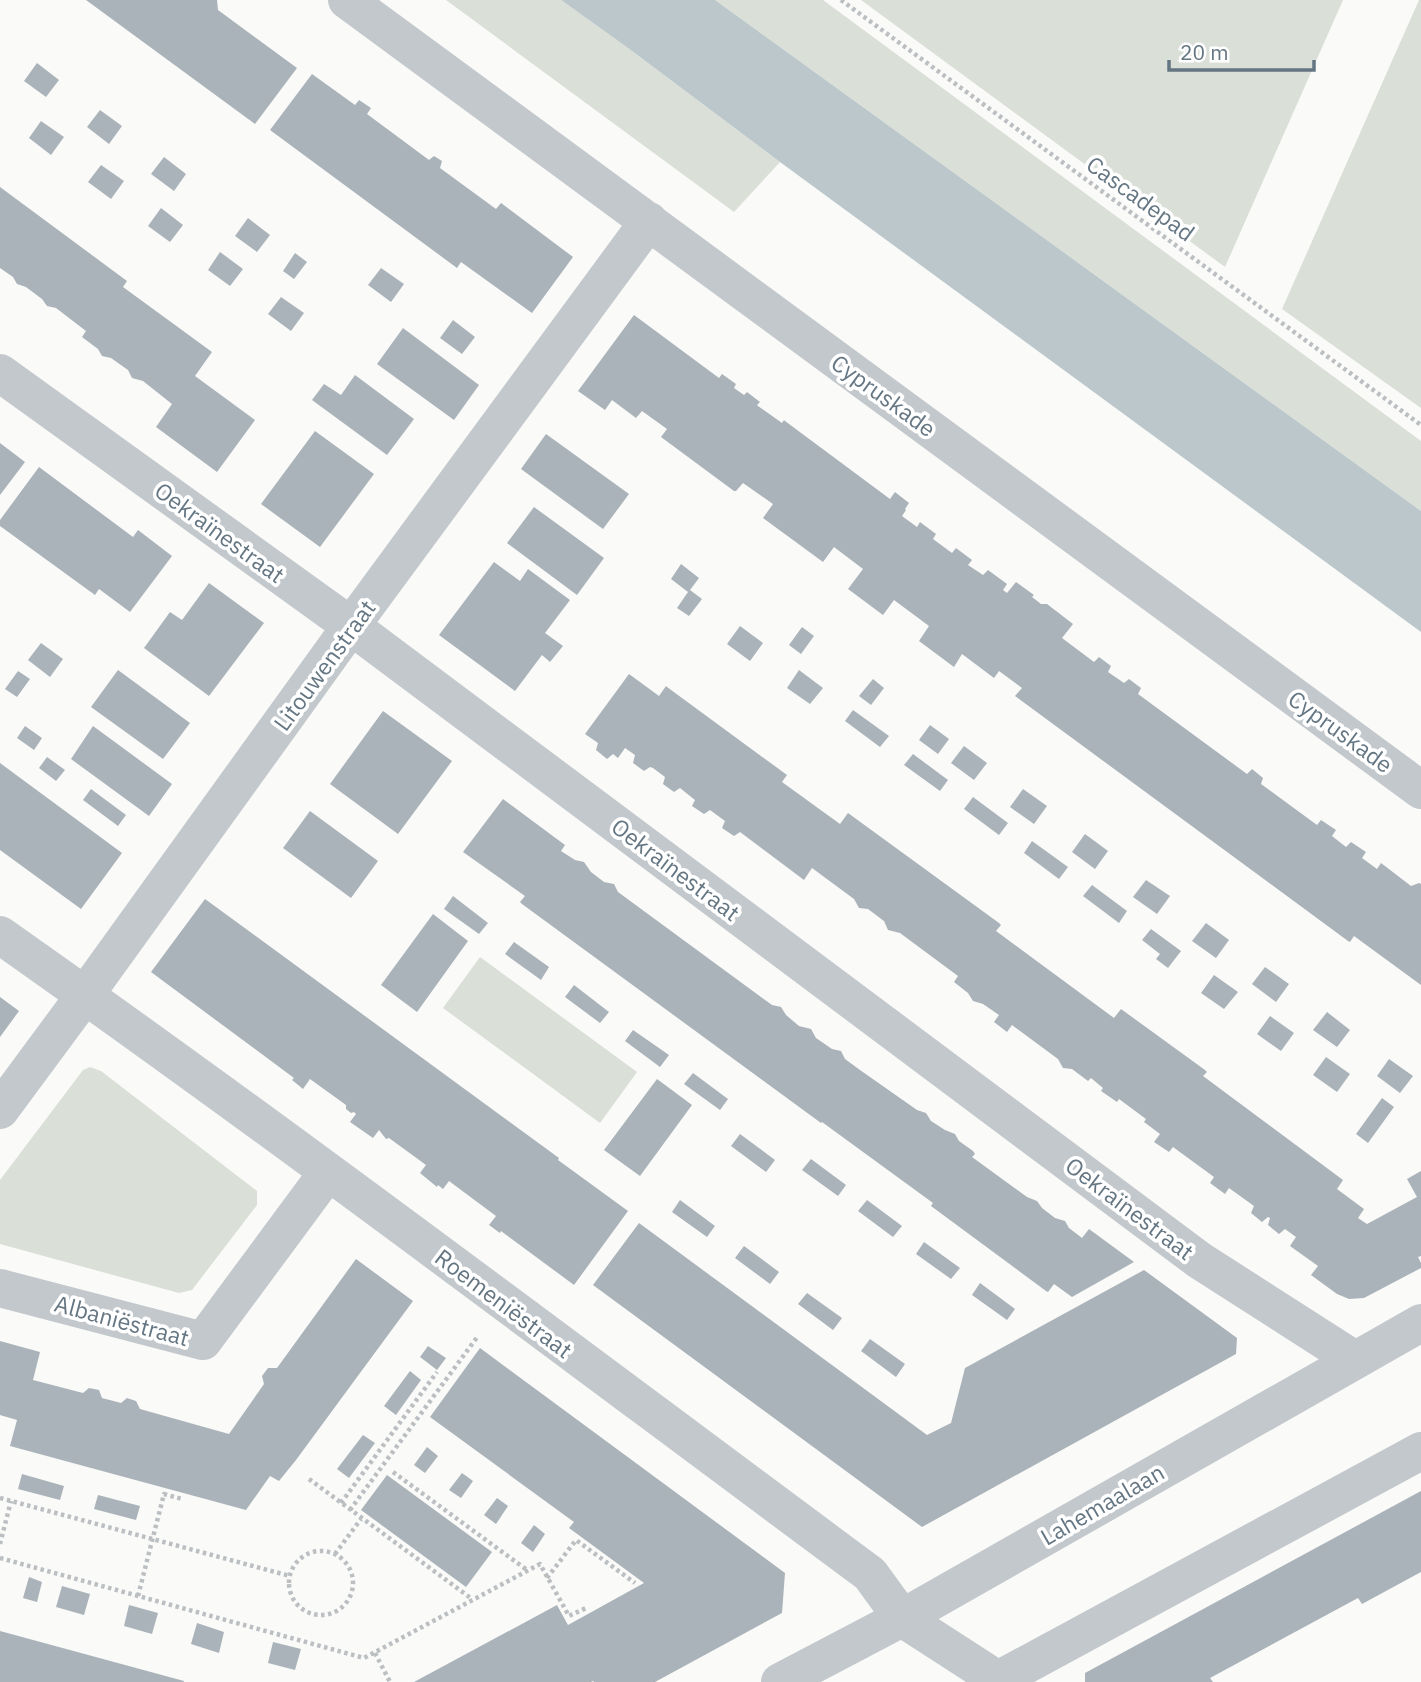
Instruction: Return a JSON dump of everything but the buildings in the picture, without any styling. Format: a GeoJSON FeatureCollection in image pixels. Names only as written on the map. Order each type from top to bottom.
{"type":"FeatureCollection","features":[{"type":"Feature","properties":{"kind":"street","name":"Cypruskade"},"geometry":{"type":"LineString","coordinates":[[347,0],[1421,790]]}},
{"type":"Feature","properties":{"kind":"street","name":"Litouwenstraat"},"geometry":{"type":"LineString","coordinates":[[0,1110],[649,221]]}},
{"type":"Feature","properties":{"kind":"street","name":"Oekraïnestraat"},"geometry":{"type":"LineString","coordinates":[[0,373],[351,626],[1199,1260],[1355,1360]]}},
{"type":"Feature","properties":{"kind":"street","name":"Roemeniëstraat"},"geometry":{"type":"LineString","coordinates":[[0,935],[328,1172],[870,1574],[902,1618],[999,1681]]}},
{"type":"Feature","properties":{"kind":"street","name":"Albaniëstraat"},"geometry":{"type":"LineString","coordinates":[[0,1288],[203,1341],[328,1172]]}},
{"type":"Feature","properties":{"kind":"street","name":"Lahemaalaan"},"geometry":{"type":"LineString","coordinates":[[780,1682],[902,1618],[1421,1323]]}},
{"type":"Feature","properties":{"kind":"street"},"geometry":{"type":"LineString","coordinates":[[999,1681],[1421,1451]]}},
{"type":"Feature","properties":{"kind":"path","name":"Cascadepad"},"geometry":{"type":"LineString","coordinates":[[841,0],[1421,425]]}},
{"type":"Feature","properties":{"kind":"path"},"geometry":{"type":"LineString","coordinates":[[350,1510],[479,1335]]}},
{"type":"Feature","properties":{"kind":"path"},"geometry":{"type":"LineString","coordinates":[[341,1503],[437,1372]]}},
{"type":"Feature","properties":{"kind":"path"},"geometry":{"type":"LineString","coordinates":[[393,1472],[527,1570]]}},
{"type":"Feature","properties":{"kind":"path"},"geometry":{"type":"LineString","coordinates":[[309,1479],[472,1599]]}},
{"type":"Feature","properties":{"kind":"path"},"geometry":{"type":"LineString","coordinates":[[138,1596],[164,1494],[182,1499]]}},
{"type":"Feature","properties":{"kind":"path"},"geometry":{"type":"LineString","coordinates":[[0,1498],[290,1576]]}},
{"type":"Feature","properties":{"kind":"path"},"geometry":{"type":"LineString","coordinates":[[0,1544],[11,1501]]}},
{"type":"Feature","properties":{"kind":"path"},"geometry":{"type":"LineString","coordinates":[[335,1554],[361,1519]]}},
{"type":"Feature","properties":{"kind":"path"},"geometry":{"type":"LineString","coordinates":[[547,1578],[576,1539],[635,1583]]}},
{"type":"Feature","properties":{"kind":"path"},"geometry":{"type":"LineString","coordinates":[[311,1552],[335,1554],[350,1567],[353,1577],[350,1598],[344,1607],[335,1613],[315,1615],[305,1612],[291,1597],[289,1586],[293,1565],[311,1552]]}},
{"type":"Feature","properties":{"kind":"path"},"geometry":{"type":"LineString","coordinates":[[0,1558],[364,1658],[540,1564],[569,1616],[586,1608]]}},
{"type":"Feature","properties":{"kind":"path"},"geometry":{"type":"LineString","coordinates":[[374,1653],[390,1682]]}},
{"type":"Feature","properties":{"kind":"shaded area"},"geometry":{"type":"Polygon","coordinates":[[[446,0],[561,0],[780,162],[734,212],[446,0]]]}},
{"type":"Feature","properties":{"kind":"shaded area"},"geometry":{"type":"Polygon","coordinates":[[[561,0],[715,0],[1421,511],[1421,632],[628,48],[561,0]]]}},
{"type":"Feature","properties":{"kind":"shaded area"},"geometry":{"type":"Polygon","coordinates":[[[715,0],[823,0],[1421,441],[1421,511],[715,0]]]}},
{"type":"Feature","properties":{"kind":"shaded area"},"geometry":{"type":"Polygon","coordinates":[[[861,0],[1343,0],[1225,267],[861,0]]]}},
{"type":"Feature","properties":{"kind":"shaded area"},"geometry":{"type":"Polygon","coordinates":[[[1421,0],[1421,408],[1282,309],[1421,0]]]}},
{"type":"Feature","properties":{"kind":"shaded area"},"geometry":{"type":"Polygon","coordinates":[[[480,957],[637,1072],[600,1123],[443,1008],[480,957]]]}},
{"type":"Feature","properties":{"kind":"shaded area"},"geometry":{"type":"Polygon","coordinates":[[[90,1067],[101,1071],[257,1191],[257,1205],[192,1290],[179,1293],[0,1244],[0,1180],[83,1070],[90,1067]]]}}]}
